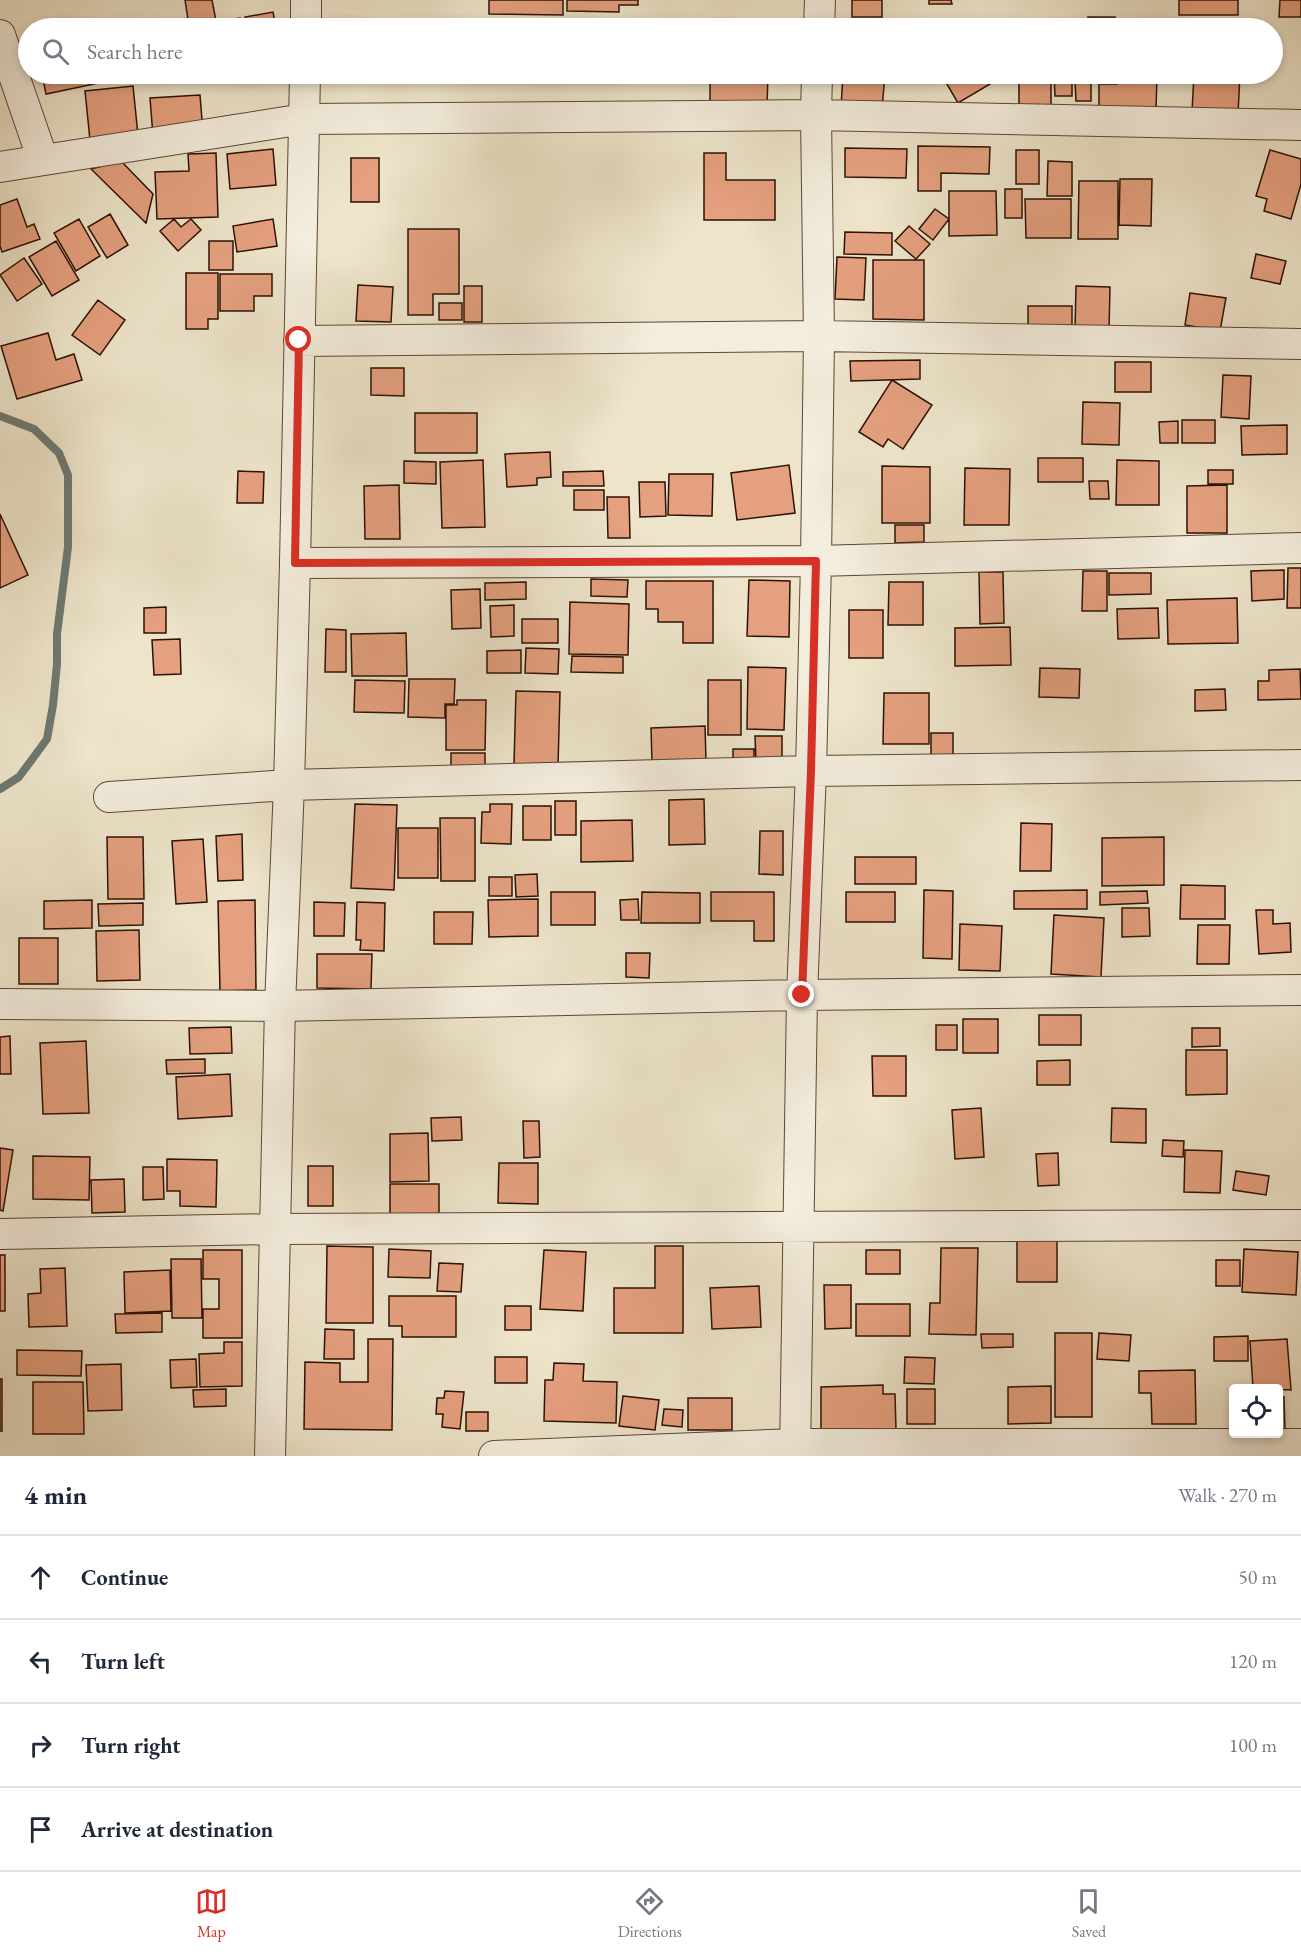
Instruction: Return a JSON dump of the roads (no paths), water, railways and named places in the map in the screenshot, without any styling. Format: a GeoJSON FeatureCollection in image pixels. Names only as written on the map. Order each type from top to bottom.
{"type":"FeatureCollection","features":[{"type":"Feature","properties":{"kind":"street"},"geometry":{"type":"LineString","coordinates":[[306,0],[306,18]]}},
{"type":"Feature","properties":{"kind":"street"},"geometry":{"type":"LineString","coordinates":[[819,18],[820,0]]}},
{"type":"Feature","properties":{"kind":"street"},"geometry":{"type":"LineString","coordinates":[[0,35],[43,160]]}},
{"type":"Feature","properties":{"kind":"street"},"geometry":{"type":"LineString","coordinates":[[270,1456],[280,1006],[295,563],[305,84]]}},
{"type":"Feature","properties":{"kind":"street"},"geometry":{"type":"LineString","coordinates":[[795,1450],[802,995],[816,561],[819,336],[817,84]]}},
{"type":"Feature","properties":{"kind":"street"},"geometry":{"type":"LineString","coordinates":[[0,167],[304,119],[816,115],[1301,125]]}},
{"type":"Feature","properties":{"kind":"street"},"geometry":{"type":"LineString","coordinates":[[299,340],[819,336],[1301,344]]}},
{"type":"Feature","properties":{"kind":"street"},"geometry":{"type":"LineString","coordinates":[[295,563],[816,561],[1301,548]]}},
{"type":"Feature","properties":{"kind":"street"},"geometry":{"type":"LineString","coordinates":[[109,797],[289,785],[811,771],[1301,765]]}},
{"type":"Feature","properties":{"kind":"street"},"geometry":{"type":"LineString","coordinates":[[0,1004],[280,1006],[802,995],[1301,990]]}},
{"type":"Feature","properties":{"kind":"street"},"geometry":{"type":"LineString","coordinates":[[0,1234],[275,1229],[1301,1225]]}},
{"type":"Feature","properties":{"kind":"street"},"geometry":{"type":"LineString","coordinates":[[494,1456],[1301,1444]]}},
{"type":"Feature","properties":{"kind":"waterway"},"geometry":{"type":"LineString","coordinates":[[0,416],[34,429],[59,453],[68,475],[68,547],[57,634],[53,705],[47,739],[19,777],[0,789]]}}]}
